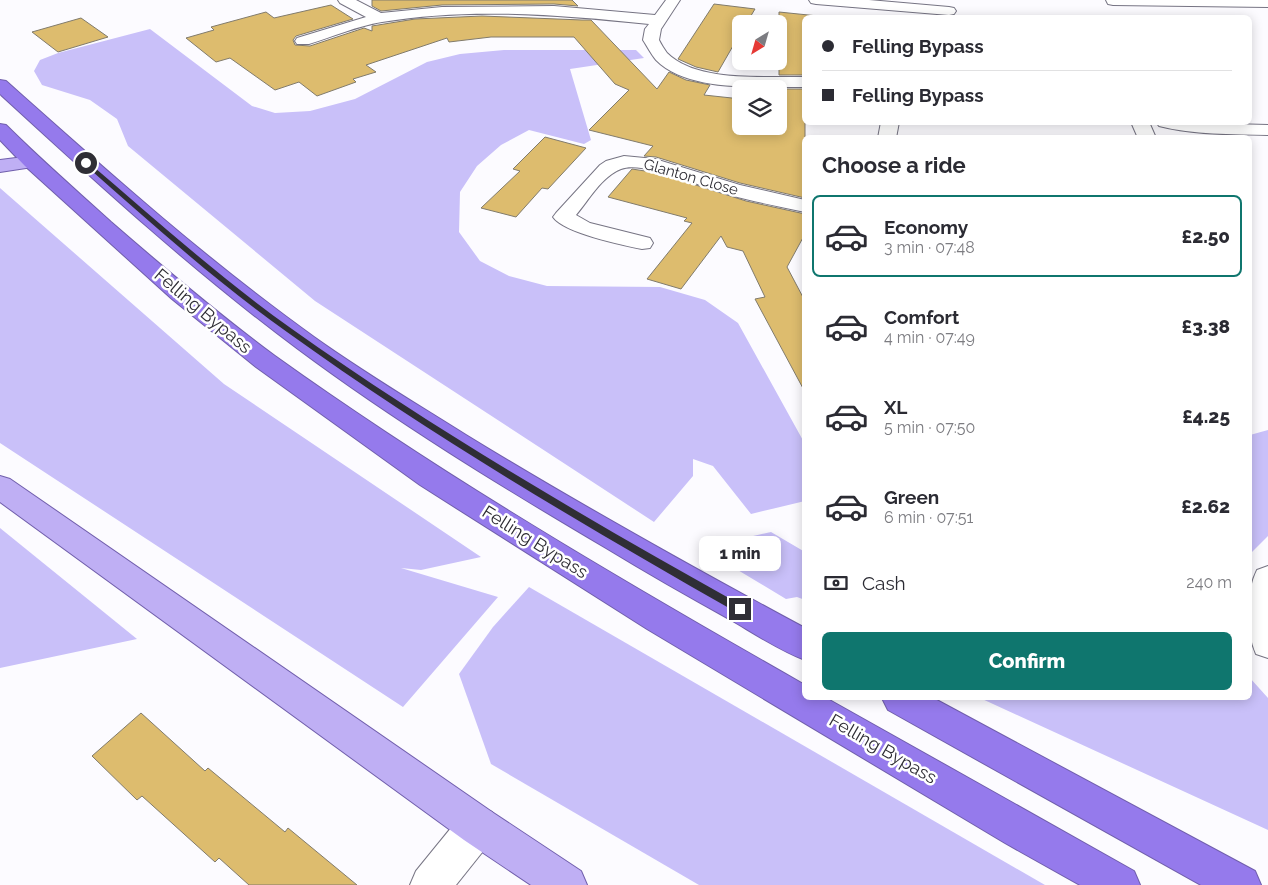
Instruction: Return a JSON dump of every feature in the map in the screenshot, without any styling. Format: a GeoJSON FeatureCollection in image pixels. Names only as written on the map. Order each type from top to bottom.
{"type":"FeatureCollection","features":[{"type":"Feature","properties":{"kind":"highway","name":"Felling Bypass"},"geometry":{"type":"LineString","coordinates":[[0,85],[109,184],[202,264],[288,330],[394,403],[522,484],[599,530],[802,643]]}},
{"type":"Feature","properties":{"kind":"highway","name":"Felling Bypass"},"geometry":{"type":"LineString","coordinates":[[0,129],[32,162],[180,294],[265,362],[430,477],[659,619],[1019,829],[1120,885]]}},
{"type":"Feature","properties":{"kind":"highway"},"geometry":{"type":"LineString","coordinates":[[904,700],[1238,883]]}},
{"type":"Feature","properties":{"kind":"main road"},"geometry":{"type":"LineString","coordinates":[[0,166],[32,162]]}},
{"type":"Feature","properties":{"kind":"main road"},"geometry":{"type":"LineString","coordinates":[[0,486],[478,826],[567,885]]}},
{"type":"Feature","properties":{"kind":"street"},"geometry":{"type":"LineString","coordinates":[[345,0],[379,18]]}},
{"type":"Feature","properties":{"kind":"street"},"geometry":{"type":"LineString","coordinates":[[673,0],[658,20],[651,35],[653,47],[664,59],[684,70],[708,77],[740,81],[802,82]]}},
{"type":"Feature","properties":{"kind":"street"},"geometry":{"type":"LineString","coordinates":[[816,0],[949,11]]}},
{"type":"Feature","properties":{"kind":"street"},"geometry":{"type":"LineString","coordinates":[[1113,0],[1268,3]]}},
{"type":"Feature","properties":{"kind":"street"},"geometry":{"type":"LineString","coordinates":[[1113,0],[1126,15]]}},
{"type":"Feature","properties":{"kind":"street"},"geometry":{"type":"LineString","coordinates":[[303,41],[379,18],[508,5],[658,20]]}},
{"type":"Feature","properties":{"kind":"street"},"geometry":{"type":"LineString","coordinates":[[1184,125],[1203,128],[1268,130]]}},
{"type":"Feature","properties":{"kind":"street","name":"Glanton Close"},"geometry":{"type":"LineString","coordinates":[[642,243],[583,227],[563,217],[606,169],[618,163],[634,162],[674,170],[736,190],[802,205]]}},
{"type":"Feature","properties":{"kind":"street"},"geometry":{"type":"LineString","coordinates":[[1268,579],[1264,589],[1262,611],[1268,643]]}},
{"type":"Feature","properties":{"kind":"street"},"geometry":{"type":"LineString","coordinates":[[430,885],[478,826]]}},
{"type":"Feature","properties":{"kind":"shaded area"},"geometry":{"type":"Polygon","coordinates":[[[150,29],[252,106],[275,113],[310,111],[355,99],[427,62],[460,54],[504,50],[636,50],[644,58],[570,69],[591,140],[584,144],[529,130],[501,145],[477,166],[460,192],[459,232],[480,261],[509,276],[547,286],[660,287],[705,300],[738,323],[802,439],[802,502],[751,514],[713,466],[693,459],[693,476],[654,522],[315,301],[128,146],[117,119],[90,100],[42,85],[34,71],[40,60],[58,53],[150,29]]]}},
{"type":"Feature","properties":{"kind":"shaded area"},"geometry":{"type":"Polygon","coordinates":[[[0,188],[224,384],[481,557],[421,570],[401,568],[498,597],[403,707],[0,443],[0,188]]]}},
{"type":"Feature","properties":{"kind":"shaded area"},"geometry":{"type":"Polygon","coordinates":[[[1268,430],[1268,536],[1252,552],[1252,434],[1268,430]]]}},
{"type":"Feature","properties":{"kind":"shaded area"},"geometry":{"type":"Polygon","coordinates":[[[0,528],[137,639],[0,668],[0,528]]]}},
{"type":"Feature","properties":{"kind":"shaded area"},"geometry":{"type":"Polygon","coordinates":[[[771,532],[802,550],[802,599],[797,597],[786,599],[701,548],[771,532]]]}},
{"type":"Feature","properties":{"kind":"shaded area"},"geometry":{"type":"Polygon","coordinates":[[[529,587],[1045,885],[699,885],[491,764],[459,674],[493,627],[529,587]]]}},
{"type":"Feature","properties":{"kind":"shaded area"},"geometry":{"type":"Polygon","coordinates":[[[1252,680],[1268,698],[1268,830],[984,700],[1252,700],[1252,680]]]}},
{"type":"Feature","properties":{"kind":"building"},"geometry":{"type":"Polygon","coordinates":[[[372,0],[572,0],[578,6],[554,4],[442,5],[381,11],[372,6],[372,0]]]}},
{"type":"Feature","properties":{"kind":"building"},"geometry":{"type":"Polygon","coordinates":[[[714,4],[755,9],[751,15],[732,15],[732,48],[718,72],[696,67],[678,59],[714,4]]]}},
{"type":"Feature","properties":{"kind":"building"},"geometry":{"type":"Polygon","coordinates":[[[331,5],[353,19],[296,36],[293,40],[295,45],[310,46],[364,28],[372,31],[372,26],[415,19],[482,16],[591,20],[657,89],[669,72],[686,80],[710,85],[704,95],[732,98],[732,135],[787,135],[787,89],[802,89],[802,125],[805,125],[805,135],[802,135],[802,197],[740,183],[656,157],[644,156],[653,146],[589,130],[629,90],[615,84],[574,37],[491,37],[449,42],[447,38],[366,65],[376,72],[353,79],[356,82],[317,96],[299,82],[275,90],[230,58],[216,62],[186,38],[214,30],[211,27],[266,12],[274,18],[331,5]]]}},
{"type":"Feature","properties":{"kind":"building"},"geometry":{"type":"Polygon","coordinates":[[[779,12],[808,15],[802,15],[802,75],[779,75],[779,70],[788,70],[788,15],[779,15],[779,12]]]}},
{"type":"Feature","properties":{"kind":"building"},"geometry":{"type":"Polygon","coordinates":[[[81,18],[108,37],[58,52],[32,32],[81,18]]]}},
{"type":"Feature","properties":{"kind":"building"},"geometry":{"type":"Polygon","coordinates":[[[545,137],[586,148],[548,189],[542,188],[516,217],[481,208],[520,171],[513,169],[545,137]]]}},
{"type":"Feature","properties":{"kind":"building"},"geometry":{"type":"Polygon","coordinates":[[[632,169],[658,173],[746,201],[802,213],[802,240],[787,267],[802,295],[802,386],[755,299],[765,297],[743,251],[727,247],[721,236],[681,289],[647,279],[692,223],[684,221],[687,218],[608,197],[632,169]]]}},
{"type":"Feature","properties":{"kind":"building"},"geometry":{"type":"Polygon","coordinates":[[[141,713],[205,771],[208,768],[285,832],[288,828],[357,885],[249,885],[219,858],[215,862],[142,796],[137,800],[92,756],[141,713]]]}},
{"type":"Feature","properties":{"kind":"route"},"geometry":{"type":"LineString","coordinates":[[86,163],[202,264],[288,330],[394,403],[599,530],[740,609]]}}]}
